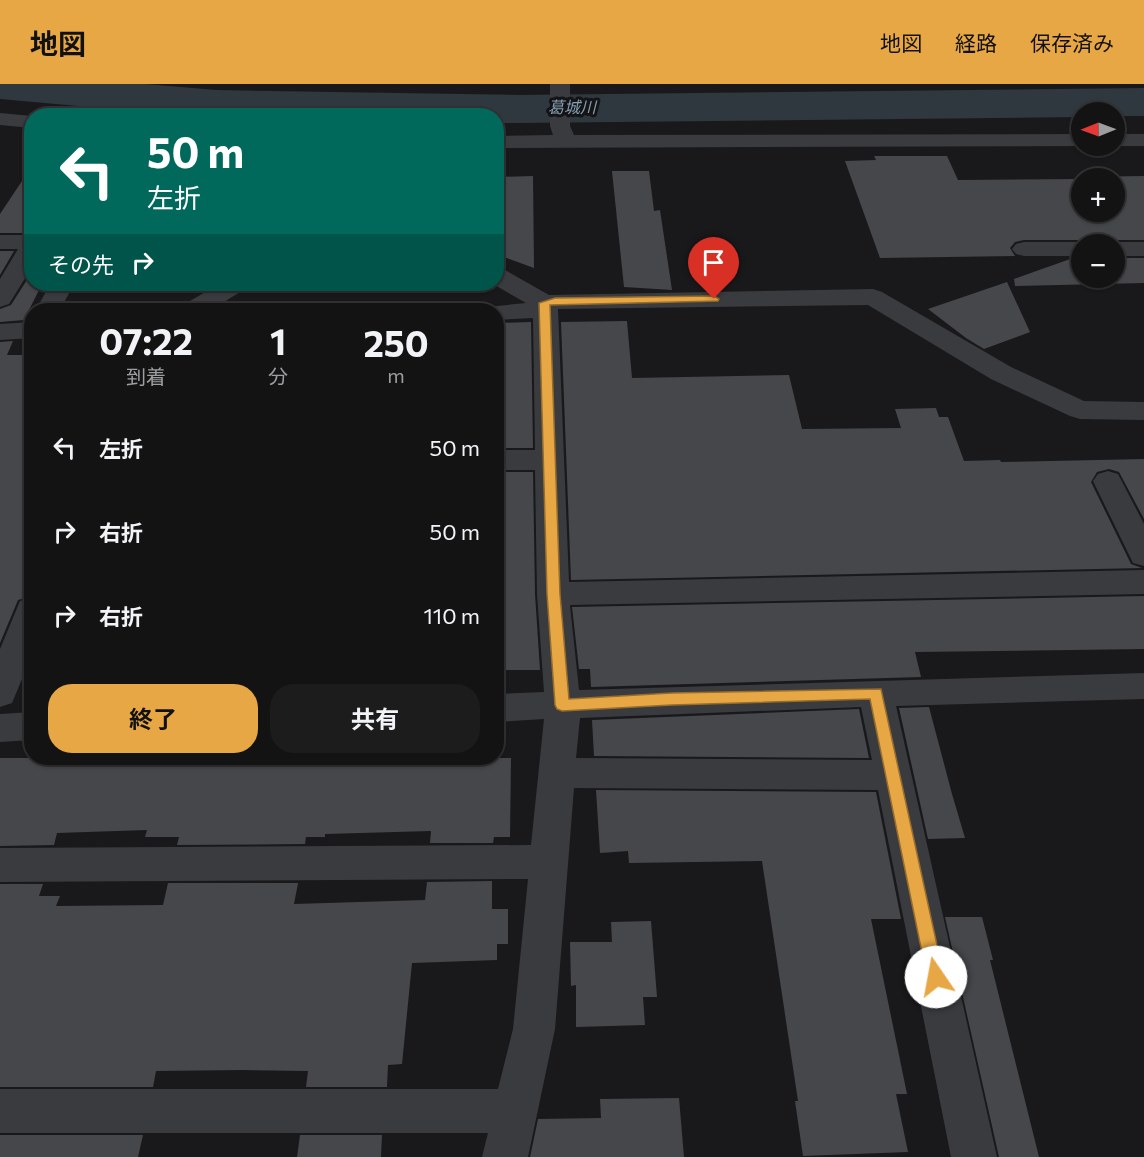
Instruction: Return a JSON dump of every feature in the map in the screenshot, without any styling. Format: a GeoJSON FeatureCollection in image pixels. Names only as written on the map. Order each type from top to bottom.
{"type":"FeatureCollection","features":[{"type":"Feature","properties":{"kind":"street"},"geometry":{"type":"LineString","coordinates":[[560,84],[563,134]]}},
{"type":"Feature","properties":{"kind":"street"},"geometry":{"type":"LineString","coordinates":[[0,119],[24,121]]}},
{"type":"Feature","properties":{"kind":"street"},"geometry":{"type":"LineString","coordinates":[[504,141],[563,134],[1071,140]]}},
{"type":"Feature","properties":{"kind":"street"},"geometry":{"type":"LineString","coordinates":[[1125,140],[1144,140]]}},
{"type":"Feature","properties":{"kind":"street"},"geometry":{"type":"LineString","coordinates":[[0,242],[24,244]]}},
{"type":"Feature","properties":{"kind":"street"},"geometry":{"type":"LineString","coordinates":[[1024,249],[1071,249]]}},
{"type":"Feature","properties":{"kind":"street"},"geometry":{"type":"LineString","coordinates":[[1125,249],[1144,249]]}},
{"type":"Feature","properties":{"kind":"street"},"geometry":{"type":"LineString","coordinates":[[0,299],[24,258]]}},
{"type":"Feature","properties":{"kind":"street"},"geometry":{"type":"LineString","coordinates":[[504,280],[545,303]]}},
{"type":"Feature","properties":{"kind":"street"},"geometry":{"type":"LineString","coordinates":[[206,303],[225,291]]}},
{"type":"Feature","properties":{"kind":"street"},"geometry":{"type":"LineString","coordinates":[[504,312],[529,311],[555,301],[873,297],[1000,373],[1080,410],[1144,411]]}},
{"type":"Feature","properties":{"kind":"street"},"geometry":{"type":"LineString","coordinates":[[505,1157],[534,1029],[562,705],[553,594],[545,303]]}},
{"type":"Feature","properties":{"kind":"street"},"geometry":{"type":"LineString","coordinates":[[504,460],[551,460]]}},
{"type":"Feature","properties":{"kind":"street"},"geometry":{"type":"LineString","coordinates":[[1108,481],[1144,555]]}},
{"type":"Feature","properties":{"kind":"street"},"geometry":{"type":"LineString","coordinates":[[553,594],[1144,582]]}},
{"type":"Feature","properties":{"kind":"street"},"geometry":{"type":"LineString","coordinates":[[0,692],[24,630]]}},
{"type":"Feature","properties":{"kind":"street"},"geometry":{"type":"LineString","coordinates":[[504,708],[672,699],[1144,686]]}},
{"type":"Feature","properties":{"kind":"street"},"geometry":{"type":"LineString","coordinates":[[876,693],[974,1157]]}},
{"type":"Feature","properties":{"kind":"street"},"geometry":{"type":"LineString","coordinates":[[0,728],[24,726]]}},
{"type":"Feature","properties":{"kind":"street"},"geometry":{"type":"LineString","coordinates":[[557,773],[893,775]]}},
{"type":"Feature","properties":{"kind":"street"},"geometry":{"type":"LineString","coordinates":[[0,865],[547,862]]}},
{"type":"Feature","properties":{"kind":"street"},"geometry":{"type":"LineString","coordinates":[[0,1111],[516,1111]]}},
{"type":"Feature","properties":{"kind":"building"},"geometry":{"type":"Polygon","coordinates":[[[874,156],[947,156],[958,180],[1071,179],[1071,222],[1125,222],[1125,176],[1144,176],[1144,240],[1125,240],[1125,234],[1071,234],[1071,240],[1015,242],[1010,248],[1015,256],[880,258],[845,161],[876,160],[874,156]]]}},
{"type":"Feature","properties":{"kind":"building"},"geometry":{"type":"Polygon","coordinates":[[[612,171],[649,171],[654,211],[660,210],[672,290],[624,287],[612,171]]]}},
{"type":"Feature","properties":{"kind":"building"},"geometry":{"type":"Polygon","coordinates":[[[533,176],[534,268],[504,257],[504,177],[533,176]]]}},
{"type":"Feature","properties":{"kind":"building"},"geometry":{"type":"Polygon","coordinates":[[[24,178],[24,233],[0,233],[0,214],[24,178]]]}},
{"type":"Feature","properties":{"kind":"building"},"geometry":{"type":"Polygon","coordinates":[[[0,251],[14,251],[0,275],[0,251]]]}},
{"type":"Feature","properties":{"kind":"building"},"geometry":{"type":"Polygon","coordinates":[[[1125,258],[1144,258],[1144,283],[1125,283],[1125,258]]]}},
{"type":"Feature","properties":{"kind":"building"},"geometry":{"type":"Polygon","coordinates":[[[1071,259],[1071,285],[1015,286],[1014,279],[1071,259]]]}},
{"type":"Feature","properties":{"kind":"building"},"geometry":{"type":"Polygon","coordinates":[[[1007,282],[1030,332],[984,349],[928,309],[1007,282]]]}},
{"type":"Feature","properties":{"kind":"building"},"geometry":{"type":"Polygon","coordinates":[[[24,285],[24,291],[38,291],[32,303],[24,303],[24,320],[0,322],[0,309],[11,305],[24,285]]]}},
{"type":"Feature","properties":{"kind":"building"},"geometry":{"type":"Polygon","coordinates":[[[627,321],[632,378],[789,375],[802,429],[901,428],[895,409],[936,408],[939,417],[948,417],[964,461],[1144,459],[1144,519],[1119,472],[1109,469],[1097,472],[1091,482],[1131,564],[1142,568],[571,580],[561,322],[627,321]]]}},
{"type":"Feature","properties":{"kind":"building"},"geometry":{"type":"Polygon","coordinates":[[[531,322],[533,448],[504,448],[504,323],[531,322]]]}},
{"type":"Feature","properties":{"kind":"building"},"geometry":{"type":"Polygon","coordinates":[[[13,341],[7,355],[24,355],[24,598],[18,600],[0,643],[0,342],[13,341]]]}},
{"type":"Feature","properties":{"kind":"building"},"geometry":{"type":"Polygon","coordinates":[[[504,472],[533,472],[535,594],[540,670],[504,670],[504,472]]]}},
{"type":"Feature","properties":{"kind":"building"},"geometry":{"type":"Polygon","coordinates":[[[1144,596],[1144,649],[915,652],[921,677],[591,687],[590,669],[579,669],[572,607],[1144,596]]]}},
{"type":"Feature","properties":{"kind":"building"},"geometry":{"type":"Polygon","coordinates":[[[929,707],[965,838],[928,839],[899,708],[929,707]]]}},
{"type":"Feature","properties":{"kind":"building"},"geometry":{"type":"Polygon","coordinates":[[[859,709],[869,758],[594,756],[592,720],[859,709]]]}},
{"type":"Feature","properties":{"kind":"building"},"geometry":{"type":"Polygon","coordinates":[[[0,758],[24,758],[24,765],[504,765],[504,758],[511,758],[510,837],[494,837],[493,843],[430,843],[431,831],[325,834],[325,837],[306,837],[305,844],[177,845],[179,837],[145,837],[147,830],[57,833],[54,845],[0,846],[0,758]]]}},
{"type":"Feature","properties":{"kind":"building"},"geometry":{"type":"Polygon","coordinates":[[[596,790],[876,792],[901,919],[871,919],[907,1094],[896,1094],[908,1152],[803,1156],[795,1101],[798,1101],[762,861],[629,863],[628,851],[600,853],[596,790]]]}},
{"type":"Feature","properties":{"kind":"building"},"geometry":{"type":"Polygon","coordinates":[[[492,881],[492,909],[508,909],[508,944],[497,944],[497,960],[412,963],[402,1064],[388,1065],[387,1087],[306,1087],[308,1071],[242,1070],[156,1071],[153,1087],[0,1087],[0,884],[43,884],[39,896],[60,896],[56,906],[163,905],[168,883],[298,883],[294,904],[425,900],[427,882],[492,881]]]}},
{"type":"Feature","properties":{"kind":"building"},"geometry":{"type":"Polygon","coordinates":[[[945,917],[982,917],[993,960],[990,960],[1039,1157],[999,1157],[945,917]]]}},
{"type":"Feature","properties":{"kind":"building"},"geometry":{"type":"Polygon","coordinates":[[[651,921],[657,997],[643,997],[645,1025],[576,1027],[576,985],[571,986],[570,942],[612,942],[611,922],[651,921]]]}},
{"type":"Feature","properties":{"kind":"building"},"geometry":{"type":"Polygon","coordinates":[[[679,1098],[684,1157],[530,1157],[538,1119],[601,1118],[600,1099],[679,1098]]]}},
{"type":"Feature","properties":{"kind":"building"},"geometry":{"type":"Polygon","coordinates":[[[0,1135],[143,1135],[138,1157],[0,1157],[0,1135]]]}},
{"type":"Feature","properties":{"kind":"building"},"geometry":{"type":"Polygon","coordinates":[[[300,1135],[382,1135],[381,1157],[297,1157],[300,1135]]]}},
{"type":"Feature","properties":{"kind":"waterway","name":"葛城川"},"geometry":{"type":"LineString","coordinates":[[0,85],[216,104],[353,108]]}},
{"type":"Feature","properties":{"kind":"waterway","name":"葛城川"},"geometry":{"type":"LineString","coordinates":[[504,109],[1144,102]]}},
{"type":"Feature","properties":{"kind":"route"},"geometry":{"type":"LineString","coordinates":[[714,299],[545,303],[553,594],[562,705],[876,693],[936,977]]}}]}
